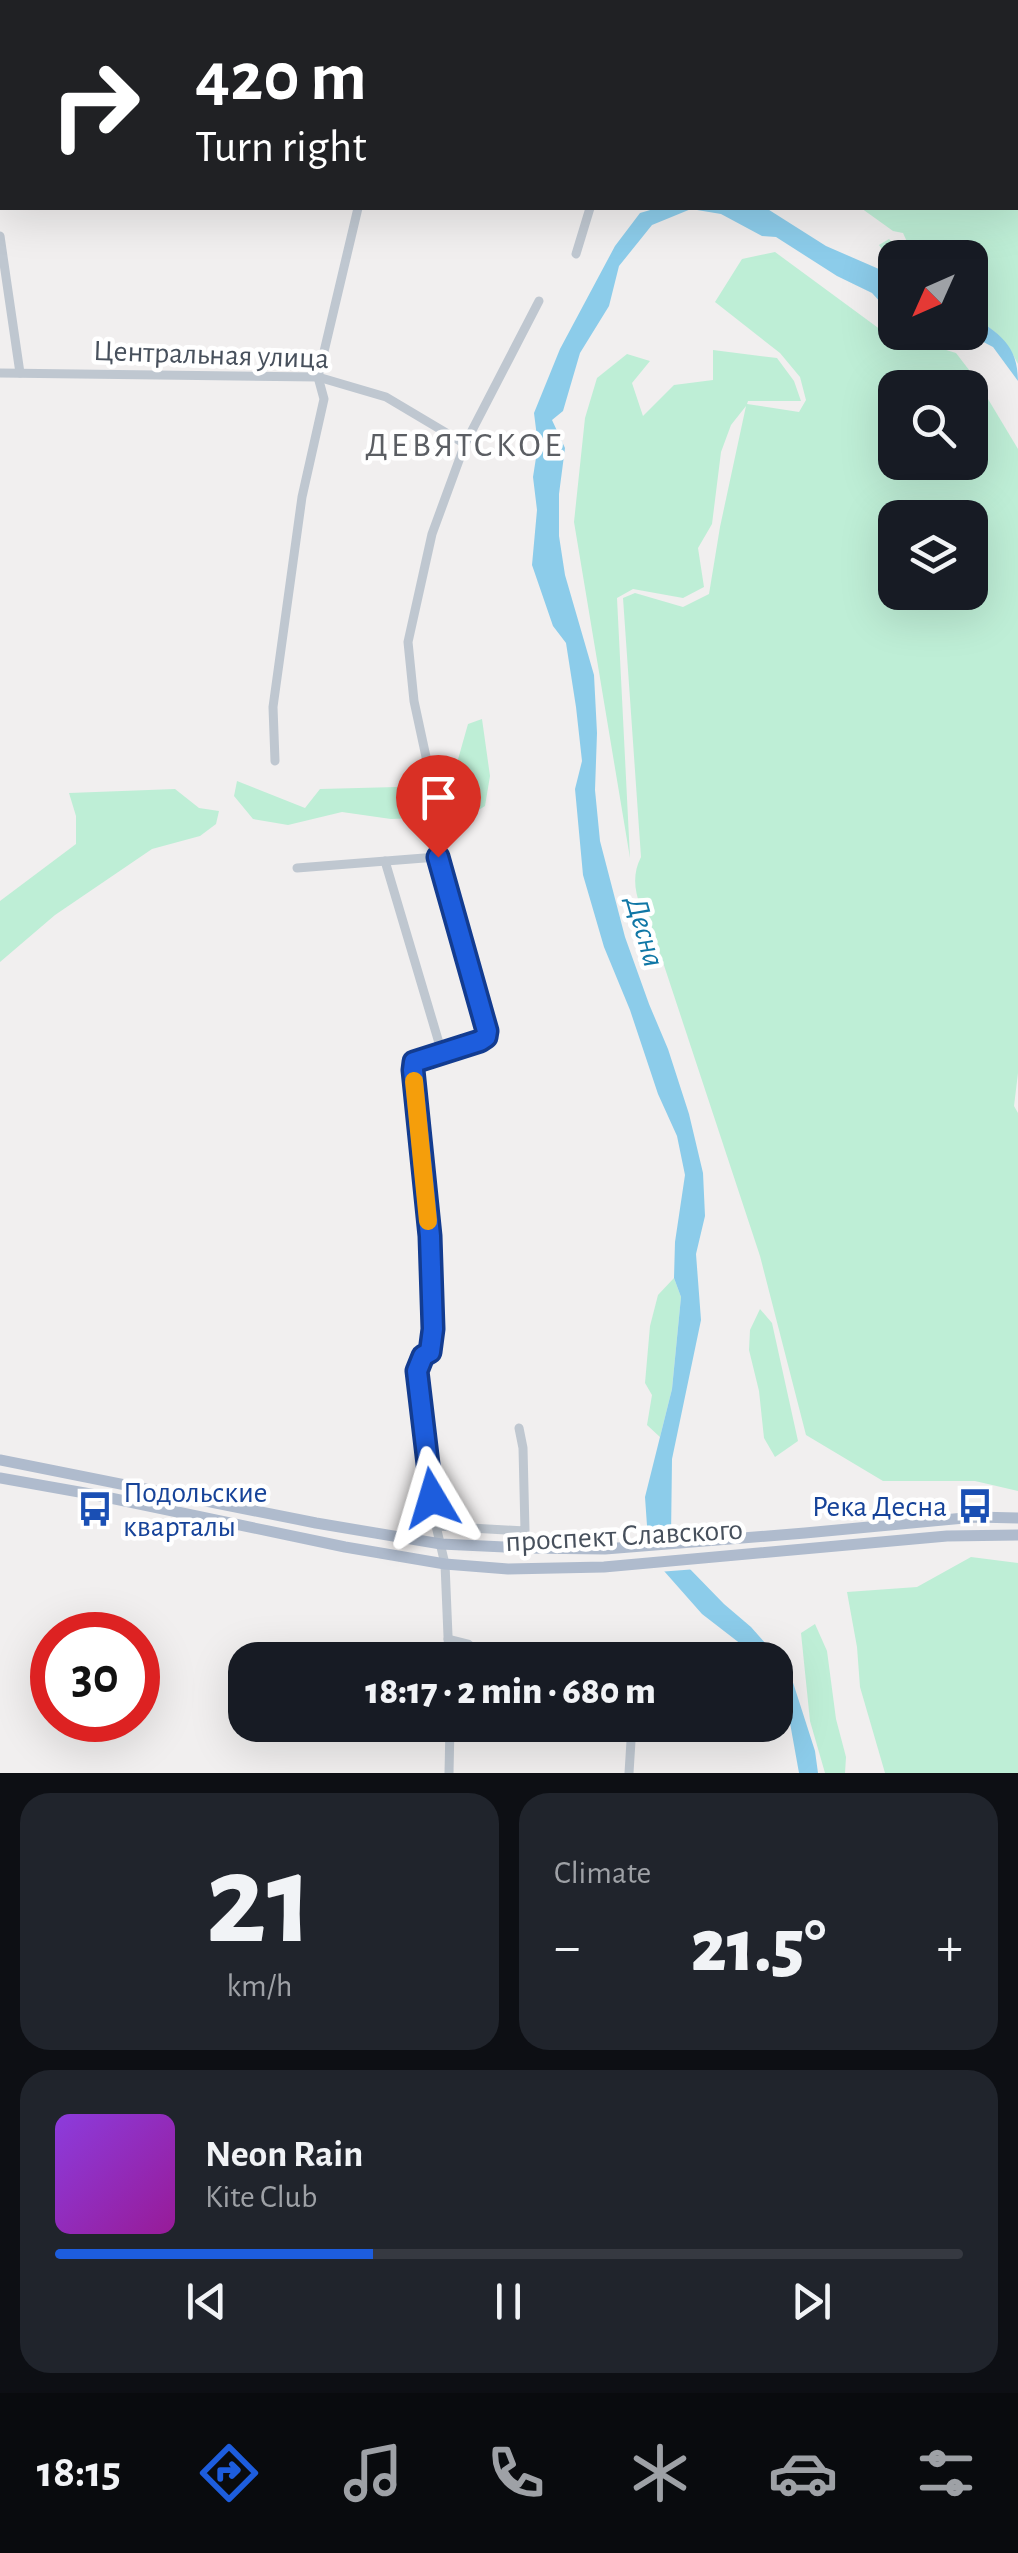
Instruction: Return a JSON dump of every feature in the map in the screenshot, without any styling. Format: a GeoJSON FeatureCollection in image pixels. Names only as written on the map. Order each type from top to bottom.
{"type":"FeatureCollection","features":[{"type":"Feature","properties":{"kind":"main road","name":"проспект Славского"},"geometry":{"type":"LineString","coordinates":[[0,1460],[441,1544],[605,1549],[975,1516],[1018,1518]]}},
{"type":"Feature","properties":{"kind":"main road","name":"проспект Славского"},"geometry":{"type":"LineString","coordinates":[[0,1478],[346,1547],[445,1564],[508,1569],[604,1567],[947,1536],[1018,1536]]}},
{"type":"Feature","properties":{"kind":"street"},"geometry":{"type":"LineString","coordinates":[[275,761],[273,707],[302,496],[324,399],[318,378],[358,210]]}},
{"type":"Feature","properties":{"kind":"street"},"geometry":{"type":"LineString","coordinates":[[576,254],[589,210]]}},
{"type":"Feature","properties":{"kind":"street"},"geometry":{"type":"LineString","coordinates":[[0,236],[2,272],[20,373]]}},
{"type":"Feature","properties":{"kind":"street"},"geometry":{"type":"LineString","coordinates":[[431,780],[414,700],[408,642],[432,534],[465,444],[539,301]]}},
{"type":"Feature","properties":{"kind":"street"},"geometry":{"type":"LineString","coordinates":[[0,327],[12,325]]}},
{"type":"Feature","properties":{"kind":"street","name":"Центральная улица"},"geometry":{"type":"LineString","coordinates":[[0,372],[318,378],[386,396],[465,444]]}},
{"type":"Feature","properties":{"kind":"street"},"geometry":{"type":"LineString","coordinates":[[296,868],[438,857],[487,1031],[480,1041],[414,1062],[413,1070],[430,1236],[433,1329],[430,1352],[423,1356],[417,1371],[436,1526],[445,1564],[448,1639],[460,1642]]}},
{"type":"Feature","properties":{"kind":"street"},"geometry":{"type":"LineString","coordinates":[[385,861],[442,1054]]}},
{"type":"Feature","properties":{"kind":"street"},"geometry":{"type":"LineString","coordinates":[[436,1526],[525,1531],[519,1428]]}},
{"type":"Feature","properties":{"kind":"street"},"geometry":{"type":"LineString","coordinates":[[449,1773],[450,1742]]}},
{"type":"Feature","properties":{"kind":"street"},"geometry":{"type":"LineString","coordinates":[[629,1773],[631,1742]]}},
{"type":"Feature","properties":{"kind":"green space"},"geometry":{"type":"Polygon","coordinates":[[[864,210],[1018,210],[1018,364],[1009,347],[988,327],[988,240],[906,240],[903,233],[893,231],[864,210]]]}},
{"type":"Feature","properties":{"kind":"green space"},"geometry":{"type":"Polygon","coordinates":[[[775,252],[878,328],[878,350],[956,353],[969,370],[878,370],[878,480],[988,480],[988,399],[1018,449],[1018,1073],[1014,1106],[1018,1113],[1018,1491],[975,1481],[883,1481],[806,1435],[760,1256],[637,894],[635,876],[641,857],[623,598],[635,593],[683,607],[709,594],[746,406],[731,425],[721,452],[712,524],[698,548],[704,587],[683,598],[633,589],[617,598],[630,858],[574,522],[585,418],[597,378],[627,354],[650,361],[632,383],[643,416],[674,385],[713,380],[713,350],[777,358],[794,381],[801,401],[747,404],[799,412],[806,400],[800,377],[780,353],[715,302],[742,259],[775,252]]]}},
{"type":"Feature","properties":{"kind":"green space"},"geometry":{"type":"Polygon","coordinates":[[[482,719],[490,776],[485,806],[469,816],[391,819],[342,812],[288,825],[253,819],[234,796],[237,781],[305,808],[320,789],[397,787],[417,805],[457,797],[455,770],[468,724],[482,719]]]}},
{"type":"Feature","properties":{"kind":"green space"},"geometry":{"type":"Polygon","coordinates":[[[175,789],[199,808],[219,811],[216,824],[200,836],[152,849],[55,915],[0,962],[0,901],[76,844],[76,816],[69,793],[175,789]]]}},
{"type":"Feature","properties":{"kind":"green space"},"geometry":{"type":"Polygon","coordinates":[[[674,1278],[681,1297],[672,1389],[660,1437],[647,1425],[652,1395],[645,1383],[650,1326],[658,1295],[674,1278]]]}},
{"type":"Feature","properties":{"kind":"green space"},"geometry":{"type":"Polygon","coordinates":[[[760,1309],[772,1323],[798,1441],[775,1457],[764,1438],[749,1350],[750,1330],[760,1309]]]}},
{"type":"Feature","properties":{"kind":"green space"},"geometry":{"type":"Polygon","coordinates":[[[971,1557],[1018,1563],[1018,1773],[885,1773],[860,1687],[847,1592],[917,1587],[971,1557]]]}},
{"type":"Feature","properties":{"kind":"green space"},"geometry":{"type":"Polygon","coordinates":[[[815,1624],[827,1651],[836,1719],[846,1757],[845,1773],[825,1773],[810,1721],[801,1633],[815,1624]]]}},
{"type":"Feature","properties":{"kind":"water"},"geometry":{"type":"Polygon","coordinates":[[[689,210],[652,225],[619,266],[609,306],[580,353],[563,411],[552,420],[565,448],[559,536],[565,575],[594,675],[595,790],[600,841],[625,937],[668,1049],[703,1173],[705,1216],[696,1254],[701,1320],[672,1459],[671,1537],[688,1567],[764,1642],[738,1642],[702,1614],[649,1554],[645,1497],[672,1389],[681,1297],[674,1278],[675,1242],[685,1175],[677,1136],[604,947],[583,875],[575,789],[582,761],[566,643],[553,626],[532,565],[537,510],[533,477],[538,445],[534,413],[560,349],[615,246],[640,213],[689,210]]]}},
{"type":"Feature","properties":{"kind":"water"},"geometry":{"type":"Polygon","coordinates":[[[697,210],[769,210],[826,246],[878,269],[878,300],[776,237],[762,236],[721,214],[697,210]]]}},
{"type":"Feature","properties":{"kind":"water"},"geometry":{"type":"Polygon","coordinates":[[[988,327],[1005,341],[1015,358],[1018,381],[988,344],[988,327]]]}},
{"type":"Feature","properties":{"kind":"water"},"geometry":{"type":"Polygon","coordinates":[[[793,1682],[818,1773],[799,1773],[793,1740],[793,1682]]]}},
{"type":"Feature","properties":{"kind":"pier"},"geometry":{"type":"Polygon","coordinates":[[[676,1534],[697,1569],[658,1572],[644,1556],[643,1536],[676,1534]]]}},
{"type":"Feature","properties":{"kind":"slow traffic"},"geometry":{"type":"LineString","coordinates":[[414,1081],[428,1221]]}},
{"type":"Feature","properties":{"kind":"place","name":"Река Десна"},"geometry":{"type":"Point","coordinates":[975,1506]}},
{"type":"Feature","properties":{"kind":"place","name":"Подольские кварталы"},"geometry":{"type":"Point","coordinates":[95,1509]}},
{"type":"Feature","properties":{"kind":"district","name":"ДЕВЯТСКОЕ"},"geometry":{"type":"Point","coordinates":[465,444]}},
{"type":"Feature","properties":{"kind":"route"},"geometry":{"type":"LineString","coordinates":[[432,1498],[417,1371],[423,1356],[430,1352],[433,1329],[430,1236],[413,1070],[414,1062],[480,1041],[487,1031],[438,857]]}},
{"type":"Feature","properties":{"kind":"water label","name":"Десна"},"geometry":{"type":"Point","coordinates":[646,931]}}]}
